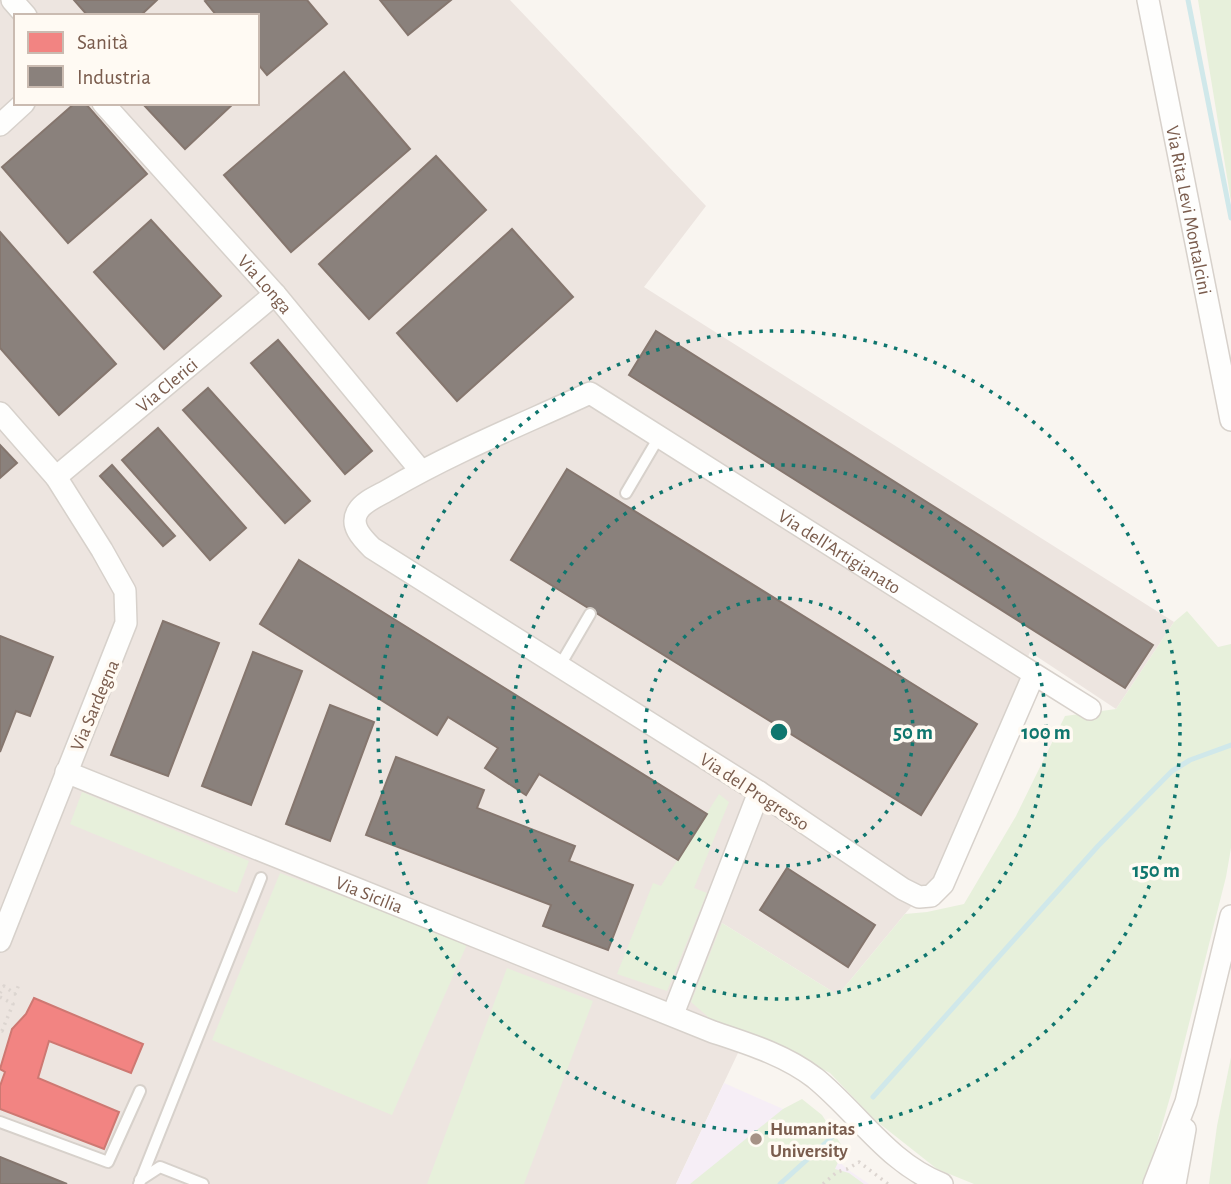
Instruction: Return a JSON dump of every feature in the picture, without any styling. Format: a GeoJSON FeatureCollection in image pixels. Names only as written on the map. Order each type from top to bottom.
{"type":"FeatureCollection","features":[{"type":"Feature","properties":{"kind":"street"},"geometry":{"type":"LineString","coordinates":[[12,0],[24,14]]}},
{"type":"Feature","properties":{"kind":"street","name":"Via Rita Levi Montalcini"},"geometry":{"type":"LineString","coordinates":[[1148,0],[1231,420]]}},
{"type":"Feature","properties":{"kind":"street"},"geometry":{"type":"LineString","coordinates":[[0,125],[22,105]]}},
{"type":"Feature","properties":{"kind":"street","name":"Via Longa"},"geometry":{"type":"LineString","coordinates":[[105,105],[275,295],[421,471]]}},
{"type":"Feature","properties":{"kind":"street","name":"Via Clerici"},"geometry":{"type":"LineString","coordinates":[[56,477],[275,295]]}},
{"type":"Feature","properties":{"kind":"street","name":"Via dell'Artigianato"},"geometry":{"type":"LineString","coordinates":[[421,471],[590,393],[1090,709]]}},
{"type":"Feature","properties":{"kind":"street","name":"Via Sardegna"},"geometry":{"type":"LineString","coordinates":[[0,412],[56,477],[102,550],[125,591],[126,623],[0,941]]}},
{"type":"Feature","properties":{"kind":"street","name":"Via del Progresso"},"geometry":{"type":"LineString","coordinates":[[421,471],[369,501],[358,511],[355,524],[360,537],[372,548],[759,792],[919,897],[931,896],[943,884],[1034,674]]}},
{"type":"Feature","properties":{"kind":"street","name":"Via Sicilia"},"geometry":{"type":"LineString","coordinates":[[66,772],[713,1032],[769,1051],[816,1079],[902,1161],[942,1184]]}},
{"type":"Feature","properties":{"kind":"street"},"geometry":{"type":"LineString","coordinates":[[673,1014],[759,792]]}},
{"type":"Feature","properties":{"kind":"street"},"geometry":{"type":"LineString","coordinates":[[1154,1184],[1186,1102],[1231,916]]}},
{"type":"Feature","properties":{"kind":"street"},"geometry":{"type":"LineString","coordinates":[[1175,1184],[1184,1140],[1186,1102]]}},
{"type":"Feature","properties":{"kind":"lane"},"geometry":{"type":"LineString","coordinates":[[626,493],[659,437]]}},
{"type":"Feature","properties":{"kind":"lane"},"geometry":{"type":"LineString","coordinates":[[559,667],[590,614]]}},
{"type":"Feature","properties":{"kind":"lane"},"geometry":{"type":"LineString","coordinates":[[140,1182],[261,878]]}},
{"type":"Feature","properties":{"kind":"lane"},"geometry":{"type":"LineString","coordinates":[[0,1122],[108,1162],[140,1091]]}},
{"type":"Feature","properties":{"kind":"lane"},"geometry":{"type":"LineString","coordinates":[[140,1182],[160,1167],[203,1184]]}},
{"type":"Feature","properties":{"kind":"path"},"geometry":{"type":"LineString","coordinates":[[0,1030],[2,1031],[13,1004],[0,995],[4,986],[15,994],[20,982]]}},
{"type":"Feature","properties":{"kind":"path"},"geometry":{"type":"LineString","coordinates":[[823,1184],[837,1172],[859,1162],[888,1184]]}},
{"type":"Feature","properties":{"kind":"shaded area"},"geometry":{"type":"Polygon","coordinates":[[[0,0],[510,0],[706,206],[644,287],[1174,622],[1116,709],[1030,652],[937,880],[919,897],[838,995],[722,923],[747,1034],[676,1184],[0,1184],[0,0]]]}},
{"type":"Feature","properties":{"kind":"shaded area","name":"Humanitas University"},"geometry":{"type":"Polygon","coordinates":[[[724,1083],[783,1109],[847,1169],[869,1184],[676,1184],[724,1083]]]}},
{"type":"Feature","properties":{"kind":"green space"},"geometry":{"type":"Polygon","coordinates":[[[1198,0],[1231,0],[1231,202],[1229,189],[1198,0]]]}},
{"type":"Feature","properties":{"kind":"green space"},"geometry":{"type":"Polygon","coordinates":[[[1187,611],[1218,647],[1231,644],[1231,848],[1173,1087],[1145,1184],[974,1184],[937,1169],[875,1120],[830,1073],[783,1049],[714,1022],[691,1002],[722,923],[838,995],[905,914],[964,904],[1016,816],[1065,716],[1116,709],[1174,622],[1187,611]]]}},
{"type":"Feature","properties":{"kind":"green space"},"geometry":{"type":"Polygon","coordinates":[[[82,792],[249,861],[237,893],[70,824],[82,792]]]}},
{"type":"Feature","properties":{"kind":"green space"},"geometry":{"type":"Polygon","coordinates":[[[719,794],[729,802],[694,888],[707,893],[667,991],[617,974],[653,883],[661,886],[719,794]]]}},
{"type":"Feature","properties":{"kind":"green space"},"geometry":{"type":"Polygon","coordinates":[[[280,873],[468,942],[392,1115],[212,1040],[280,873]]]}},
{"type":"Feature","properties":{"kind":"green space"},"geometry":{"type":"Polygon","coordinates":[[[507,968],[593,1001],[524,1184],[427,1184],[507,968]]]}},
{"type":"Feature","properties":{"kind":"green space"},"geometry":{"type":"Polygon","coordinates":[[[1231,1057],[1231,1184],[1209,1184],[1217,1126],[1231,1057]]]}},
{"type":"Feature","properties":{"kind":"green space","name":"Humanitas University"},"geometry":{"type":"Polygon","coordinates":[[[802,1099],[822,1115],[844,1149],[835,1169],[849,1173],[864,1184],[690,1184],[783,1109],[802,1099]]]}},
{"type":"Feature","properties":{"kind":"building: Sanità"},"geometry":{"type":"Polygon","coordinates":[[[34,998],[143,1044],[131,1073],[49,1041],[38,1078],[119,1112],[104,1149],[0,1109],[0,1086],[5,1072],[0,1069],[12,1029],[26,1014],[34,998]]]}},
{"type":"Feature","properties":{"kind":"building: Industria"},"geometry":{"type":"Polygon","coordinates":[[[74,0],[157,0],[142,14],[86,14],[74,0]]]}},
{"type":"Feature","properties":{"kind":"building: Industria"},"geometry":{"type":"Polygon","coordinates":[[[307,0],[327,24],[267,75],[259,65],[259,14],[215,14],[205,1],[307,0]]]}},
{"type":"Feature","properties":{"kind":"building: Industria"},"geometry":{"type":"Polygon","coordinates":[[[380,0],[451,0],[408,35],[380,0]]]}},
{"type":"Feature","properties":{"kind":"building: Industria"},"geometry":{"type":"Polygon","coordinates":[[[344,72],[410,149],[291,252],[224,175],[344,72]]]}},
{"type":"Feature","properties":{"kind":"building: Industria"},"geometry":{"type":"Polygon","coordinates":[[[73,105],[87,105],[147,174],[68,243],[2,167],[73,105]]]}},
{"type":"Feature","properties":{"kind":"building: Industria"},"geometry":{"type":"Polygon","coordinates":[[[144,105],[232,105],[185,149],[144,105]]]}},
{"type":"Feature","properties":{"kind":"building: Industria"},"geometry":{"type":"Polygon","coordinates":[[[436,156],[486,210],[369,319],[319,264],[436,156]]]}},
{"type":"Feature","properties":{"kind":"building: Industria"},"geometry":{"type":"Polygon","coordinates":[[[151,220],[221,296],[164,349],[94,272],[151,220]]]}},
{"type":"Feature","properties":{"kind":"building: Industria"},"geometry":{"type":"Polygon","coordinates":[[[512,229],[573,297],[457,401],[397,333],[512,229]]]}},
{"type":"Feature","properties":{"kind":"building: Industria"},"geometry":{"type":"Polygon","coordinates":[[[0,232],[116,364],[59,415],[0,348],[0,232]]]}},
{"type":"Feature","properties":{"kind":"building: Industria"},"geometry":{"type":"Polygon","coordinates":[[[656,331],[1153,645],[1125,688],[629,375],[656,331]]]}},
{"type":"Feature","properties":{"kind":"building: Industria"},"geometry":{"type":"Polygon","coordinates":[[[278,340],[372,451],[345,474],[251,363],[278,340]]]}},
{"type":"Feature","properties":{"kind":"building: Industria"},"geometry":{"type":"Polygon","coordinates":[[[208,388],[310,501],[285,523],[183,410],[208,388]]]}},
{"type":"Feature","properties":{"kind":"building: Industria"},"geometry":{"type":"Polygon","coordinates":[[[158,428],[246,528],[210,560],[122,460],[158,428]]]}},
{"type":"Feature","properties":{"kind":"building: Industria"},"geometry":{"type":"Polygon","coordinates":[[[0,445],[17,463],[0,478],[0,445]]]}},
{"type":"Feature","properties":{"kind":"building: Industria"},"geometry":{"type":"Polygon","coordinates":[[[112,465],[175,536],[163,546],[100,476],[112,465]]]}},
{"type":"Feature","properties":{"kind":"building: Industria"},"geometry":{"type":"Polygon","coordinates":[[[567,469],[977,724],[921,815],[511,560],[567,469]]]}},
{"type":"Feature","properties":{"kind":"building: Industria"},"geometry":{"type":"Polygon","coordinates":[[[299,560],[707,814],[678,860],[539,774],[526,795],[485,768],[498,748],[448,717],[437,735],[260,624],[299,560]]]}},
{"type":"Feature","properties":{"kind":"building: Industria"},"geometry":{"type":"Polygon","coordinates":[[[163,621],[219,643],[168,776],[111,755],[163,621]]]}},
{"type":"Feature","properties":{"kind":"building: Industria"},"geometry":{"type":"Polygon","coordinates":[[[0,636],[53,657],[30,716],[16,711],[0,752],[0,636]]]}},
{"type":"Feature","properties":{"kind":"building: Industria"},"geometry":{"type":"Polygon","coordinates":[[[253,652],[302,671],[251,805],[202,786],[253,652]]]}},
{"type":"Feature","properties":{"kind":"building: Industria"},"geometry":{"type":"Polygon","coordinates":[[[330,705],[374,722],[330,841],[286,824],[330,705]]]}},
{"type":"Feature","properties":{"kind":"building: Industria"},"geometry":{"type":"Polygon","coordinates":[[[396,757],[484,790],[477,808],[575,846],[569,861],[633,885],[608,950],[543,926],[551,905],[366,835],[396,757]]]}},
{"type":"Feature","properties":{"kind":"building: Industria"},"geometry":{"type":"Polygon","coordinates":[[[787,868],[875,925],[848,967],[760,910],[787,868]]]}},
{"type":"Feature","properties":{"kind":"building: Industria"},"geometry":{"type":"Polygon","coordinates":[[[0,1157],[67,1184],[0,1184],[0,1157]]]}},
{"type":"Feature","properties":{"kind":"waterway"},"geometry":{"type":"LineString","coordinates":[[1188,0],[1231,218]]}},
{"type":"Feature","properties":{"kind":"waterway"},"geometry":{"type":"LineString","coordinates":[[873,1097],[1098,846],[1172,771],[1190,760],[1231,745]]}},
{"type":"Feature","properties":{"kind":"waterway"},"geometry":{"type":"LineString","coordinates":[[780,1184],[841,1129]]}},
{"type":"Feature","properties":{"kind":"place","name":"Humanitas University"},"geometry":{"type":"Point","coordinates":[756,1139]}}]}
